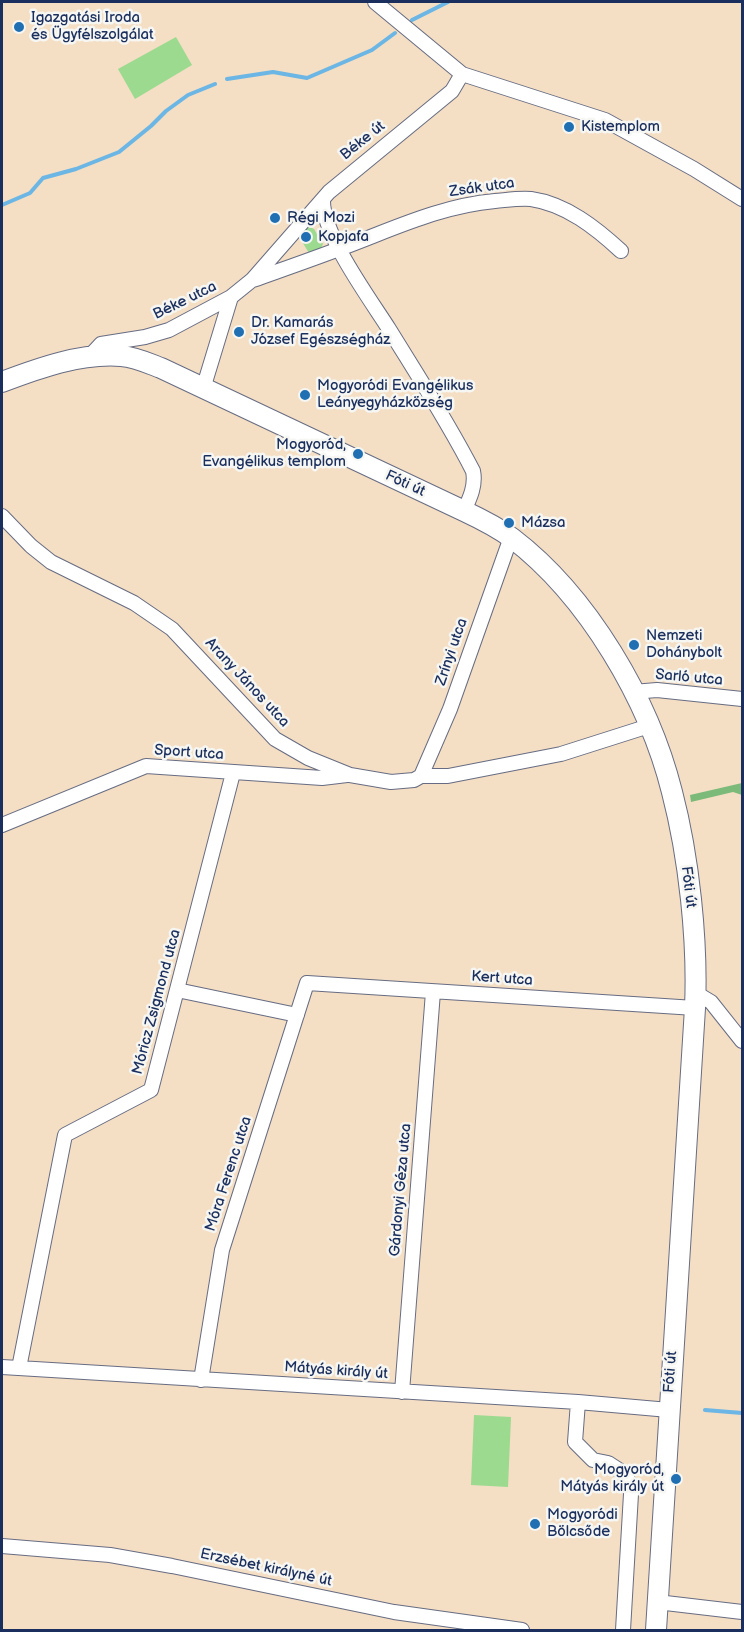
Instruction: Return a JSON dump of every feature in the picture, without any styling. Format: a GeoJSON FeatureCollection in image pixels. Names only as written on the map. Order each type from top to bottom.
{"type":"FeatureCollection","features":[{"type":"Feature","properties":{"kind":"main road","name":"Fóti út"},"geometry":{"type":"LineString","coordinates":[[2,382],[45,367],[89,357],[132,358],[161,369],[465,511],[511,537],[550,572],[597,631],[633,692],[649,726],[672,791],[682,844],[694,940],[695,1001],[656,1630]]}},
{"type":"Feature","properties":{"kind":"street"},"geometry":{"type":"LineString","coordinates":[[375,2],[462,74],[605,120],[694,169],[742,199]]}},
{"type":"Feature","properties":{"kind":"street","name":"Béke út"},"geometry":{"type":"LineString","coordinates":[[231,297],[252,280],[329,192],[452,91],[462,74]]}},
{"type":"Feature","properties":{"kind":"street","name":"Zsák utca"},"geometry":{"type":"LineString","coordinates":[[339,249],[428,214],[465,205],[517,199],[542,202],[567,212],[594,229],[621,251]]}},
{"type":"Feature","properties":{"kind":"street"},"geometry":{"type":"LineString","coordinates":[[323,200],[324,217],[339,249],[473,471],[475,478],[465,511]]}},
{"type":"Feature","properties":{"kind":"street","name":"Béke út"},"geometry":{"type":"LineString","coordinates":[[252,280],[339,249]]}},
{"type":"Feature","properties":{"kind":"street"},"geometry":{"type":"LineString","coordinates":[[203,389],[231,297]]}},
{"type":"Feature","properties":{"kind":"street","name":"Béke utca"},"geometry":{"type":"LineString","coordinates":[[89,357],[101,344],[170,330],[231,297]]}},
{"type":"Feature","properties":{"kind":"street","name":"Arany János utca"},"geometry":{"type":"LineString","coordinates":[[2,516],[19,535],[51,562],[134,603],[172,629],[280,743],[308,758],[350,775],[391,782],[414,780],[421,776],[448,776],[561,754],[649,726]]}},
{"type":"Feature","properties":{"kind":"street"},"geometry":{"type":"LineString","coordinates":[[2,536],[19,535]]}},
{"type":"Feature","properties":{"kind":"street","name":"Zrínyi utca"},"geometry":{"type":"LineString","coordinates":[[421,776],[450,710],[511,537]]}},
{"type":"Feature","properties":{"kind":"street","name":"Sarló utca"},"geometry":{"type":"LineString","coordinates":[[633,692],[657,690],[742,699]]}},
{"type":"Feature","properties":{"kind":"street","name":"Sport utca"},"geometry":{"type":"LineString","coordinates":[[2,825],[146,766],[322,778],[350,775]]}},
{"type":"Feature","properties":{"kind":"street","name":"Móricz Zsigmond utca"},"geometry":{"type":"LineString","coordinates":[[19,1368],[65,1135],[151,1090],[233,773]]}},
{"type":"Feature","properties":{"kind":"street","name":"Kert utca"},"geometry":{"type":"LineString","coordinates":[[307,983],[433,992],[695,1001]]}},
{"type":"Feature","properties":{"kind":"street","name":"Móra Ferenc utca"},"geometry":{"type":"LineString","coordinates":[[201,1380],[222,1250],[307,983]]}},
{"type":"Feature","properties":{"kind":"street"},"geometry":{"type":"LineString","coordinates":[[177,990],[297,1015]]}},
{"type":"Feature","properties":{"kind":"street","name":"Gárdonyi Géza utca"},"geometry":{"type":"LineString","coordinates":[[402,1392],[433,992]]}},
{"type":"Feature","properties":{"kind":"street"},"geometry":{"type":"LineString","coordinates":[[695,1001],[711,1002],[742,1041]]}},
{"type":"Feature","properties":{"kind":"street","name":"Mátyás király út"},"geometry":{"type":"LineString","coordinates":[[2,1367],[578,1402],[669,1410]]}},
{"type":"Feature","properties":{"kind":"street"},"geometry":{"type":"LineString","coordinates":[[578,1402],[575,1442],[593,1460],[617,1467],[626,1474],[632,1494],[623,1630]]}},
{"type":"Feature","properties":{"kind":"street","name":"Erzsébet királyné út"},"geometry":{"type":"LineString","coordinates":[[2,1546],[110,1554],[394,1612],[522,1630]]}},
{"type":"Feature","properties":{"kind":"street"},"geometry":{"type":"LineString","coordinates":[[657,1602],[742,1612]]}},
{"type":"Feature","properties":{"kind":"green space"},"geometry":{"type":"Polygon","coordinates":[[[176,37],[192,65],[135,99],[118,69],[176,37]]]}},
{"type":"Feature","properties":{"kind":"green space"},"geometry":{"type":"Polygon","coordinates":[[[308,226],[314,229],[323,244],[321,248],[309,253],[298,235],[308,226]]]}},
{"type":"Feature","properties":{"kind":"green space"},"geometry":{"type":"Polygon","coordinates":[[[742,783],[742,795],[733,792],[691,802],[690,795],[742,783]]]}},
{"type":"Feature","properties":{"kind":"green space"},"geometry":{"type":"Polygon","coordinates":[[[474,1415],[511,1417],[508,1487],[471,1485],[474,1415]]]}},
{"type":"Feature","properties":{"kind":"waterway"},"geometry":{"type":"LineString","coordinates":[[412,20],[448,2]]}},
{"type":"Feature","properties":{"kind":"waterway"},"geometry":{"type":"LineString","coordinates":[[227,79],[273,72],[307,78],[372,50],[395,33]]}},
{"type":"Feature","properties":{"kind":"waterway"},"geometry":{"type":"LineString","coordinates":[[2,205],[30,193],[43,178],[76,169],[119,152],[188,95],[215,84]]}},
{"type":"Feature","properties":{"kind":"waterway"},"geometry":{"type":"LineString","coordinates":[[705,1410],[742,1413]]}},
{"type":"Feature","properties":{"kind":"place","name":"Igazgatási Iroda és Ügyfélszolgálat"},"geometry":{"type":"Point","coordinates":[19,27]}},
{"type":"Feature","properties":{"kind":"place","name":"Kistemplom"},"geometry":{"type":"Point","coordinates":[569,127]}},
{"type":"Feature","properties":{"kind":"place","name":"Régi Mozi"},"geometry":{"type":"Point","coordinates":[275,218]}},
{"type":"Feature","properties":{"kind":"place","name":"Kopjafa"},"geometry":{"type":"Point","coordinates":[306,237]}},
{"type":"Feature","properties":{"kind":"place","name":"Dr. Kamarás József Egészségház"},"geometry":{"type":"Point","coordinates":[239,332]}},
{"type":"Feature","properties":{"kind":"place","name":"Mogyoródi Evangélikus Leányegyházközség"},"geometry":{"type":"Point","coordinates":[305,395]}},
{"type":"Feature","properties":{"kind":"place","name":"Mogyoród, Evangélikus templom"},"geometry":{"type":"Point","coordinates":[358,454]}},
{"type":"Feature","properties":{"kind":"place","name":"Mázsa"},"geometry":{"type":"Point","coordinates":[509,523]}},
{"type":"Feature","properties":{"kind":"place","name":"Nemzeti Dohánybolt"},"geometry":{"type":"Point","coordinates":[634,645]}},
{"type":"Feature","properties":{"kind":"place","name":"Mogyoród, Mátyás király út"},"geometry":{"type":"Point","coordinates":[676,1479]}},
{"type":"Feature","properties":{"kind":"place","name":"Mogyoródi Bölcsőde"},"geometry":{"type":"Point","coordinates":[535,1524]}}]}
